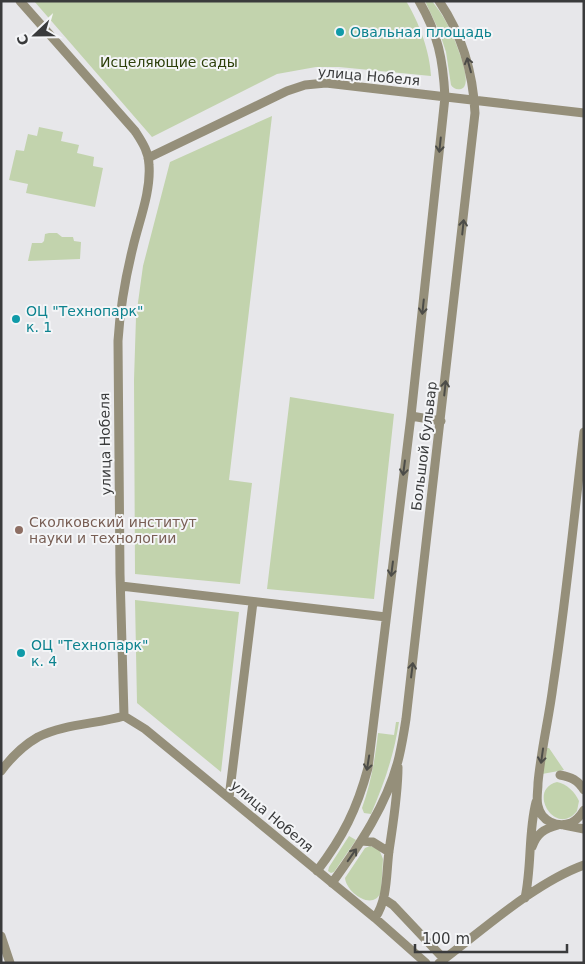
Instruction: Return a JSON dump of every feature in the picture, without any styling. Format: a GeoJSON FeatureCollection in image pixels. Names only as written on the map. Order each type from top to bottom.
{"type":"FeatureCollection","features":[{"type":"Feature","properties":{"kind":"street"},"geometry":{"type":"LineString","coordinates":[[20,1],[134,131],[143,144],[148,158]]}},
{"type":"Feature","properties":{"kind":"street","name":"Большой бульвар"},"geometry":{"type":"LineString","coordinates":[[317,871],[335,848],[345,831],[355,810],[368,768],[411,416],[444,97],[444,69],[440,52],[434,32],[419,1]]}},
{"type":"Feature","properties":{"kind":"street","name":"Большой бульвар"},"geometry":{"type":"LineString","coordinates":[[332,883],[362,841],[383,801],[398,759],[406,719],[475,113],[470,69],[463,46],[453,23],[439,1]]}},
{"type":"Feature","properties":{"kind":"street","name":"улица Нобеля"},"geometry":{"type":"LineString","coordinates":[[426,963],[375,918],[145,729],[124,716],[118,374],[120,310],[147,192],[148,158],[267,100],[305,85],[326,83],[584,114]]}},
{"type":"Feature","properties":{"kind":"street"},"geometry":{"type":"LineString","coordinates":[[411,416],[441,421]]}},
{"type":"Feature","properties":{"kind":"street"},"geometry":{"type":"LineString","coordinates":[[526,898],[530,837],[537,799],[543,744],[549,719],[584,432]]}},
{"type":"Feature","properties":{"kind":"street"},"geometry":{"type":"LineString","coordinates":[[121,586],[386,617]]}},
{"type":"Feature","properties":{"kind":"street"},"geometry":{"type":"LineString","coordinates":[[229,798],[253,602]]}},
{"type":"Feature","properties":{"kind":"street"},"geometry":{"type":"LineString","coordinates":[[1,771],[9,760],[38,737],[57,730],[109,721],[124,716]]}},
{"type":"Feature","properties":{"kind":"street"},"geometry":{"type":"LineString","coordinates":[[375,918],[384,899],[398,790],[398,759]]}},
{"type":"Feature","properties":{"kind":"street"},"geometry":{"type":"LineString","coordinates":[[560,775],[570,777],[579,782],[584,789]]}},
{"type":"Feature","properties":{"kind":"street"},"geometry":{"type":"LineString","coordinates":[[537,799],[538,808],[550,822],[584,830]]}},
{"type":"Feature","properties":{"kind":"street"},"geometry":{"type":"LineString","coordinates":[[530,854],[539,832],[573,822],[584,810]]}},
{"type":"Feature","properties":{"kind":"street"},"geometry":{"type":"LineString","coordinates":[[362,841],[373,842],[389,852]]}},
{"type":"Feature","properties":{"kind":"street"},"geometry":{"type":"LineString","coordinates":[[384,899],[393,905],[442,961],[541,887],[584,865]]}},
{"type":"Feature","properties":{"kind":"street"},"geometry":{"type":"LineString","coordinates":[[1,936],[10,963]]}},
{"type":"Feature","properties":{"kind":"green space","name":"Исцеляющие сады"},"geometry":{"type":"Polygon","coordinates":[[[34,1],[406,1],[423,37],[431,76],[339,67],[316,67],[277,74],[152,137],[34,1]]]}},
{"type":"Feature","properties":{"kind":"green space"},"geometry":{"type":"Polygon","coordinates":[[[425,1],[432,1],[444,18],[453,36],[466,77],[466,83],[461,89],[451,85],[446,52],[439,31],[425,1]]]}},
{"type":"Feature","properties":{"kind":"green space"},"geometry":{"type":"Polygon","coordinates":[[[272,116],[229,480],[252,483],[240,584],[135,574],[134,380],[136,317],[143,266],[170,162],[272,116]]]}},
{"type":"Feature","properties":{"kind":"green space"},"geometry":{"type":"Polygon","coordinates":[[[39,127],[63,132],[61,141],[79,145],[77,153],[94,157],[93,166],[103,168],[95,207],[26,193],[28,184],[9,180],[16,150],[24,151],[28,134],[37,136],[39,127]]]}},
{"type":"Feature","properties":{"kind":"green space"},"geometry":{"type":"Polygon","coordinates":[[[57,233],[62,237],[73,237],[74,241],[81,242],[80,259],[28,261],[32,243],[42,243],[45,234],[57,233]]]}},
{"type":"Feature","properties":{"kind":"green space"},"geometry":{"type":"Polygon","coordinates":[[[290,397],[394,414],[374,599],[267,589],[290,397]]]}},
{"type":"Feature","properties":{"kind":"green space"},"geometry":{"type":"Polygon","coordinates":[[[135,600],[239,612],[221,772],[137,703],[135,600]]]}},
{"type":"Feature","properties":{"kind":"green space"},"geometry":{"type":"Polygon","coordinates":[[[396,722],[399,722],[397,734],[384,780],[371,814],[364,813],[362,808],[372,771],[378,733],[394,735],[396,722]]]}},
{"type":"Feature","properties":{"kind":"green space"},"geometry":{"type":"Polygon","coordinates":[[[547,748],[549,748],[564,770],[542,774],[547,748]]]}},
{"type":"Feature","properties":{"kind":"green space"},"geometry":{"type":"Polygon","coordinates":[[[557,782],[570,789],[579,801],[577,811],[569,818],[561,819],[553,816],[544,802],[544,794],[548,787],[557,782]]]}},
{"type":"Feature","properties":{"kind":"green space"},"geometry":{"type":"Polygon","coordinates":[[[349,836],[356,840],[334,872],[331,873],[328,871],[329,867],[349,836]]]}},
{"type":"Feature","properties":{"kind":"green space"},"geometry":{"type":"Polygon","coordinates":[[[370,846],[379,849],[383,859],[381,892],[377,898],[366,900],[360,898],[350,889],[345,878],[365,848],[370,846]]]}},
{"type":"Feature","properties":{"kind":"place","name":"Овальная площадь"},"geometry":{"type":"Point","coordinates":[340,32]}},
{"type":"Feature","properties":{"kind":"place","name":"ОЦ \"Технопарк\" к. 1"},"geometry":{"type":"Point","coordinates":[16,319]}},
{"type":"Feature","properties":{"kind":"place","name":"Сколковский институт науки и технологии"},"geometry":{"type":"Point","coordinates":[19,530]}},
{"type":"Feature","properties":{"kind":"place","name":"ОЦ \"Технопарк\" к. 4"},"geometry":{"type":"Point","coordinates":[21,653]}}]}
